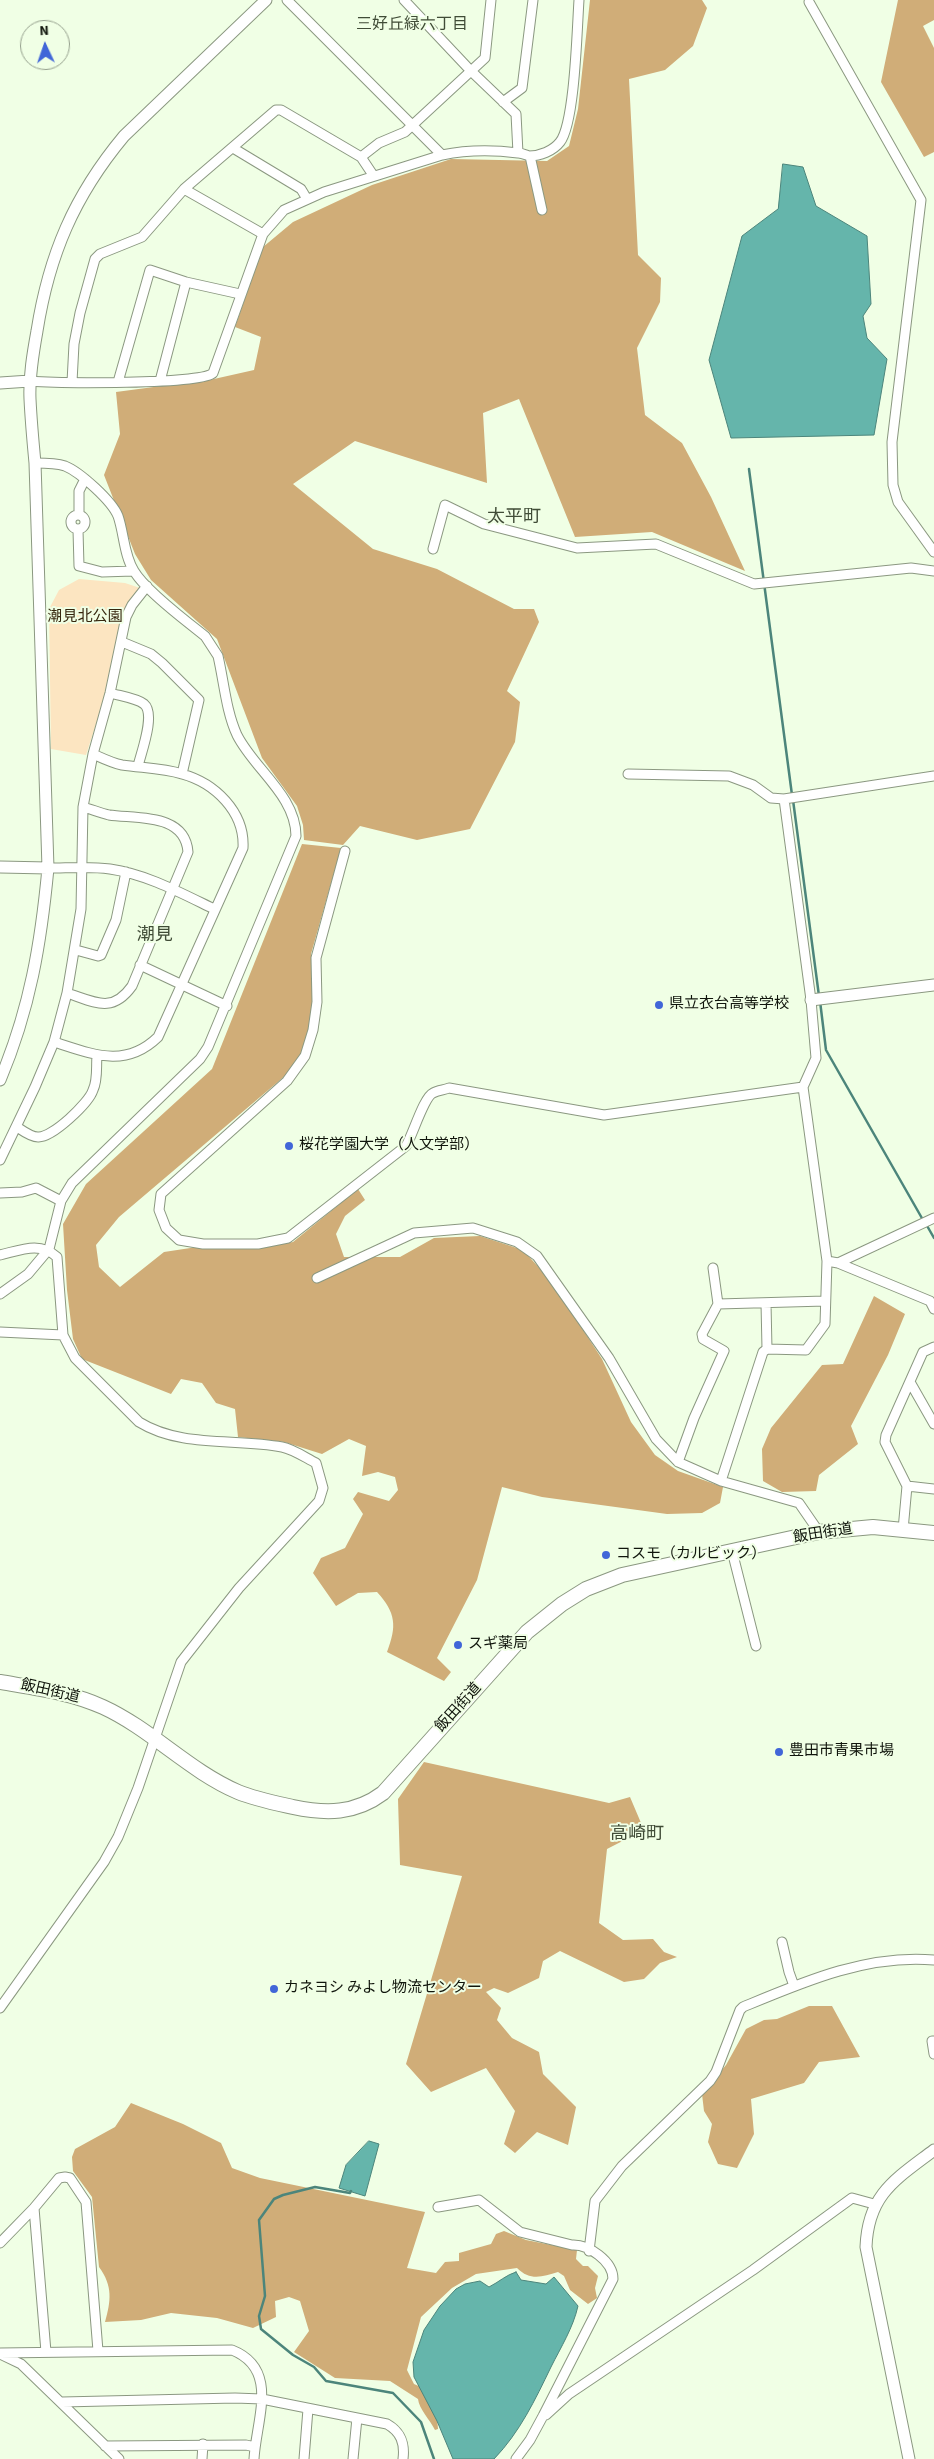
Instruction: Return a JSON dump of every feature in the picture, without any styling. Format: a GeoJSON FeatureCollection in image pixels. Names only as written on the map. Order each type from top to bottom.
{"type":"FeatureCollection","features":[{"type":"Feature","properties":{"kind":"main road","name":"飯田街道"},"geometry":{"type":"LineString","coordinates":[[0,1682],[67,1693],[104,1708],[212,1779],[238,1792],[268,1801],[321,1812],[350,1809],[383,1793],[527,1632],[562,1604],[586,1589],[622,1575],[819,1532],[873,1527],[934,1533]]}},
{"type":"Feature","properties":{"kind":"street"},"geometry":{"type":"LineString","coordinates":[[0,1080],[26,1011],[32,985],[43,925],[48,868],[35,463],[30,381],[45,287],[55,251],[86,187],[103,161],[124,136],[266,0]]}},
{"type":"Feature","properties":{"kind":"street"},"geometry":{"type":"LineString","coordinates":[[287,0],[442,155]]}},
{"type":"Feature","properties":{"kind":"street"},"geometry":{"type":"LineString","coordinates":[[404,0],[470,70],[516,114],[518,153]]}},
{"type":"Feature","properties":{"kind":"street"},"geometry":{"type":"LineString","coordinates":[[361,157],[379,143],[406,132],[485,58],[491,0]]}},
{"type":"Feature","properties":{"kind":"street"},"geometry":{"type":"LineString","coordinates":[[503,102],[522,88],[533,0]]}},
{"type":"Feature","properties":{"kind":"street"},"geometry":{"type":"LineString","coordinates":[[0,383],[30,381],[118,382],[197,380],[210,377],[263,234],[284,210],[306,199],[373,175],[442,155],[456,152],[518,153],[530,156],[548,152],[555,148],[566,130],[570,112],[579,0]]}},
{"type":"Feature","properties":{"kind":"street"},"geometry":{"type":"LineString","coordinates":[[809,2],[921,200],[892,442],[892,485],[898,502],[934,552]]}},
{"type":"Feature","properties":{"kind":"street"},"geometry":{"type":"LineString","coordinates":[[72,382],[74,344],[95,259],[100,254],[142,237],[184,189],[279,109],[361,157],[373,175]]}},
{"type":"Feature","properties":{"kind":"street"},"geometry":{"type":"LineString","coordinates":[[233,148],[301,189],[306,199]]}},
{"type":"Feature","properties":{"kind":"street"},"geometry":{"type":"LineString","coordinates":[[530,156],[542,210]]}},
{"type":"Feature","properties":{"kind":"street"},"geometry":{"type":"LineString","coordinates":[[184,189],[263,234]]}},
{"type":"Feature","properties":{"kind":"street"},"geometry":{"type":"LineString","coordinates":[[118,382],[150,270],[186,282],[240,294]]}},
{"type":"Feature","properties":{"kind":"street"},"geometry":{"type":"LineString","coordinates":[[160,381],[186,282]]}},
{"type":"Feature","properties":{"kind":"street"},"geometry":{"type":"LineString","coordinates":[[0,1294],[28,1274],[49,1249],[61,1201],[72,1183],[200,1059],[208,1047],[227,1006],[296,836],[295,819],[280,795],[255,764],[237,734],[218,656],[212,645],[205,636],[147,586],[133,571],[115,510],[85,479],[67,467],[58,464],[35,463]]}},
{"type":"Feature","properties":{"kind":"street"},"geometry":{"type":"LineString","coordinates":[[85,479],[79,492],[79,515],[86,521],[85,526],[78,530],[79,566],[102,572],[133,571]]}},
{"type":"Feature","properties":{"kind":"street"},"geometry":{"type":"LineString","coordinates":[[433,549],[445,504],[484,524],[577,548],[656,544],[754,584],[911,568],[934,571]]}},
{"type":"Feature","properties":{"kind":"street"},"geometry":{"type":"LineString","coordinates":[[0,1160],[17,1127],[54,1042],[67,993],[76,950],[81,909],[83,807],[93,754],[110,693],[126,616],[132,604],[147,586]]}},
{"type":"Feature","properties":{"kind":"street"},"geometry":{"type":"LineString","coordinates":[[122,642],[151,654],[199,700],[182,774]]}},
{"type":"Feature","properties":{"kind":"street"},"geometry":{"type":"LineString","coordinates":[[110,693],[144,704],[148,709],[148,726],[138,766]]}},
{"type":"Feature","properties":{"kind":"street"},"geometry":{"type":"LineString","coordinates":[[54,1042],[97,1055],[131,1055],[152,1043],[163,1028],[214,909],[243,848],[243,829],[235,813],[218,794],[198,780],[182,774],[120,764],[93,754]]}},
{"type":"Feature","properties":{"kind":"street"},"geometry":{"type":"LineString","coordinates":[[628,774],[728,776],[753,785],[771,798],[784,798],[934,776]]}},
{"type":"Feature","properties":{"kind":"street"},"geometry":{"type":"LineString","coordinates":[[767,1349],[809,1348],[824,1324],[827,1262],[804,1087],[816,1058],[811,1000],[784,798]]}},
{"type":"Feature","properties":{"kind":"street"},"geometry":{"type":"LineString","coordinates":[[67,993],[99,1004],[116,1003],[123,998],[132,986],[188,852],[185,838],[178,829],[151,818],[106,814],[83,807]]}},
{"type":"Feature","properties":{"kind":"street"},"geometry":{"type":"LineString","coordinates":[[345,851],[316,958],[317,1002],[314,1030],[305,1056],[287,1081],[161,1194],[159,1210],[166,1228],[179,1240],[203,1244],[258,1244],[288,1238],[406,1146],[431,1093],[449,1088],[604,1115],[804,1087]]}},
{"type":"Feature","properties":{"kind":"street"},"geometry":{"type":"LineString","coordinates":[[0,866],[109,869],[126,872],[172,888],[214,909]]}},
{"type":"Feature","properties":{"kind":"street"},"geometry":{"type":"LineString","coordinates":[[76,950],[98,956],[101,955],[116,920],[126,872]]}},
{"type":"Feature","properties":{"kind":"street"},"geometry":{"type":"LineString","coordinates":[[140,965],[227,1006]]}},
{"type":"Feature","properties":{"kind":"street"},"geometry":{"type":"LineString","coordinates":[[811,1000],[934,984]]}},
{"type":"Feature","properties":{"kind":"street"},"geometry":{"type":"LineString","coordinates":[[17,1127],[35,1137],[44,1137],[53,1133],[90,1097],[95,1084],[97,1055]]}},
{"type":"Feature","properties":{"kind":"street"},"geometry":{"type":"LineString","coordinates":[[0,1193],[22,1192],[36,1188],[61,1201]]}},
{"type":"Feature","properties":{"kind":"street"},"geometry":{"type":"LineString","coordinates":[[838,1263],[934,1218]]}},
{"type":"Feature","properties":{"kind":"street"},"geometry":{"type":"LineString","coordinates":[[317,1278],[414,1233],[473,1228],[517,1242],[537,1256],[609,1358],[656,1440],[678,1462],[722,1481],[799,1503],[819,1532]]}},
{"type":"Feature","properties":{"kind":"street"},"geometry":{"type":"LineString","coordinates":[[0,1255],[39,1246],[49,1249],[57,1257],[63,1334],[75,1358],[124,1408],[152,1429],[177,1437],[284,1447],[316,1464],[322,1478],[323,1488],[318,1501],[239,1588],[181,1662],[135,1796],[118,1837],[104,1862],[0,2008]]}},
{"type":"Feature","properties":{"kind":"street"},"geometry":{"type":"LineString","coordinates":[[827,1262],[838,1263],[930,1301],[934,1309]]}},
{"type":"Feature","properties":{"kind":"street"},"geometry":{"type":"LineString","coordinates":[[678,1462],[694,1418],[724,1351],[703,1339],[702,1334],[718,1304],[713,1268]]}},
{"type":"Feature","properties":{"kind":"street"},"geometry":{"type":"LineString","coordinates":[[718,1304],[825,1302]]}},
{"type":"Feature","properties":{"kind":"street"},"geometry":{"type":"LineString","coordinates":[[722,1481],[764,1352],[767,1349],[766,1303]]}},
{"type":"Feature","properties":{"kind":"street"},"geometry":{"type":"LineString","coordinates":[[0,1332],[63,1334]]}},
{"type":"Feature","properties":{"kind":"street"},"geometry":{"type":"LineString","coordinates":[[903,1530],[907,1486],[885,1442],[886,1435],[922,1352],[934,1347]]}},
{"type":"Feature","properties":{"kind":"street"},"geometry":{"type":"LineString","coordinates":[[910,1382],[934,1424]]}},
{"type":"Feature","properties":{"kind":"street"},"geometry":{"type":"LineString","coordinates":[[907,1486],[934,1490]]}},
{"type":"Feature","properties":{"kind":"street"},"geometry":{"type":"LineString","coordinates":[[732,1551],[756,1646]]}},
{"type":"Feature","properties":{"kind":"street"},"geometry":{"type":"LineString","coordinates":[[782,1942],[794,1986]]}},
{"type":"Feature","properties":{"kind":"street"},"geometry":{"type":"LineString","coordinates":[[590,2251],[596,2201],[622,2166],[710,2081],[720,2063],[740,2010],[794,1986],[848,1968],[905,1959],[934,1960]]}},
{"type":"Feature","properties":{"kind":"street"},"geometry":{"type":"LineString","coordinates":[[934,2041],[932,2041],[934,2054]]}},
{"type":"Feature","properties":{"kind":"street"},"geometry":{"type":"LineString","coordinates":[[909,2459],[866,2247],[866,2230],[874,2204],[892,2182],[934,2150]]}},
{"type":"Feature","properties":{"kind":"street"},"geometry":{"type":"LineString","coordinates":[[0,2244],[59,2178],[70,2178],[86,2202],[98,2351]]}},
{"type":"Feature","properties":{"kind":"street"},"geometry":{"type":"LineString","coordinates":[[543,2416],[569,2394],[753,2270],[852,2198],[874,2204]]}},
{"type":"Feature","properties":{"kind":"street"},"geometry":{"type":"LineString","coordinates":[[438,2207],[479,2200],[520,2232],[572,2245],[580,2244],[601,2256],[610,2266],[613,2279],[543,2416],[530,2440],[516,2459]]}},
{"type":"Feature","properties":{"kind":"street"},"geometry":{"type":"LineString","coordinates":[[34,2208],[46,2352]]}},
{"type":"Feature","properties":{"kind":"street"},"geometry":{"type":"LineString","coordinates":[[0,2354],[232,2350],[246,2358],[257,2369],[260,2378],[262,2400],[254,2459]]}},
{"type":"Feature","properties":{"kind":"street"},"geometry":{"type":"LineString","coordinates":[[0,2354],[21,2364],[119,2459]]}},
{"type":"Feature","properties":{"kind":"street"},"geometry":{"type":"LineString","coordinates":[[62,2402],[235,2398],[262,2400],[387,2424],[403,2440],[403,2459]]}},
{"type":"Feature","properties":{"kind":"street"},"geometry":{"type":"LineString","coordinates":[[304,2459],[308,2410]]}},
{"type":"Feature","properties":{"kind":"street"},"geometry":{"type":"LineString","coordinates":[[353,2459],[357,2418]]}},
{"type":"Feature","properties":{"kind":"street"},"geometry":{"type":"LineString","coordinates":[[202,2459],[203,2444]]}},
{"type":"Feature","properties":{"kind":"street"},"geometry":{"type":"LineString","coordinates":[[105,2446],[246,2444],[255,2447]]}},
{"type":"Feature","properties":{"kind":"green space","name":"潮見北公園"},"geometry":{"type":"Polygon","coordinates":[[[79,579],[125,583],[140,588],[86,755],[51,749],[49,609],[59,590],[79,579]]]}},
{"type":"Feature","properties":{"kind":"shaded area"},"geometry":{"type":"Polygon","coordinates":[[[590,0],[702,0],[707,8],[693,46],[665,70],[629,79],[638,255],[661,278],[660,302],[637,348],[645,415],[682,443],[711,497],[745,571],[652,532],[575,537],[519,399],[483,413],[487,483],[355,441],[293,484],[373,549],[437,569],[514,609],[534,609],[539,622],[507,691],[520,702],[515,742],[470,829],[417,840],[360,826],[343,845],[304,840],[303,825],[297,806],[262,758],[217,639],[151,580],[135,554],[104,475],[120,434],[116,392],[214,379],[254,370],[261,337],[235,327],[263,247],[293,222],[372,185],[451,159],[547,161],[569,146],[578,109],[590,0]]]}},
{"type":"Feature","properties":{"kind":"shaded area"},"geometry":{"type":"Polygon","coordinates":[[[898,0],[934,0],[934,20],[923,26],[934,48],[934,152],[924,157],[881,82],[898,0]]]}},
{"type":"Feature","properties":{"kind":"shaded area"},"geometry":{"type":"Polygon","coordinates":[[[302,844],[341,848],[311,954],[313,1006],[303,1054],[286,1075],[119,1217],[96,1245],[99,1267],[120,1287],[164,1252],[197,1247],[260,1248],[293,1242],[358,1189],[365,1200],[345,1216],[336,1234],[344,1257],[400,1257],[434,1238],[480,1236],[523,1250],[552,1282],[602,1359],[631,1422],[655,1455],[678,1471],[723,1487],[720,1503],[702,1513],[667,1514],[542,1497],[502,1487],[477,1580],[437,1658],[451,1672],[444,1681],[387,1652],[392,1635],[393,1620],[388,1607],[377,1592],[358,1593],[336,1606],[313,1573],[321,1558],[345,1548],[363,1514],[353,1499],[358,1492],[389,1501],[398,1490],[395,1477],[378,1472],[362,1476],[366,1446],[349,1439],[322,1454],[284,1442],[238,1437],[235,1409],[216,1403],[202,1383],[181,1379],[171,1394],[82,1359],[73,1339],[67,1290],[63,1224],[86,1184],[212,1069],[302,844]]]}},
{"type":"Feature","properties":{"kind":"shaded area"},"geometry":{"type":"Polygon","coordinates":[[[874,1296],[905,1314],[888,1355],[851,1426],[858,1444],[819,1475],[816,1491],[782,1492],[763,1481],[762,1449],[771,1428],[822,1365],[843,1364],[874,1296]]]}},
{"type":"Feature","properties":{"kind":"shaded area"},"geometry":{"type":"Polygon","coordinates":[[[424,1762],[609,1803],[630,1797],[644,1830],[607,1849],[599,1923],[623,1940],[653,1939],[664,1952],[677,1957],[660,1963],[644,1979],[624,1982],[560,1951],[543,1961],[539,1978],[508,1993],[494,1988],[486,1992],[501,2008],[497,2020],[512,2038],[539,2052],[543,2074],[576,2107],[568,2145],[537,2132],[515,2153],[504,2144],[515,2111],[486,2068],[431,2092],[406,2064],[462,1876],[400,1865],[398,1799],[424,1762]]]}},
{"type":"Feature","properties":{"kind":"shaded area"},"geometry":{"type":"Polygon","coordinates":[[[809,2006],[832,2006],[860,2057],[819,2062],[804,2083],[751,2099],[754,2134],[737,2168],[718,2164],[708,2142],[712,2124],[704,2111],[702,2094],[726,2065],[746,2029],[764,2020],[777,2019],[809,2006]]]}},
{"type":"Feature","properties":{"kind":"shaded area"},"geometry":{"type":"Polygon","coordinates":[[[131,2103],[183,2124],[221,2143],[232,2168],[260,2178],[425,2212],[407,2268],[436,2273],[445,2262],[459,2261],[459,2253],[491,2244],[496,2234],[504,2231],[526,2240],[577,2250],[576,2259],[583,2266],[588,2266],[598,2276],[595,2288],[597,2298],[588,2304],[570,2290],[564,2276],[558,2272],[536,2277],[527,2275],[517,2268],[476,2274],[452,2288],[421,2317],[407,2370],[414,2384],[435,2393],[438,2429],[435,2430],[422,2411],[418,2399],[390,2381],[335,2378],[294,2352],[309,2331],[300,2301],[289,2297],[275,2301],[276,2317],[253,2328],[217,2318],[171,2313],[141,2320],[105,2322],[110,2294],[107,2281],[99,2267],[92,2197],[73,2171],[72,2157],[75,2149],[115,2127],[131,2103]]]}},
{"type":"Feature","properties":{"kind":"water"},"geometry":{"type":"Polygon","coordinates":[[[783,164],[803,167],[816,206],[867,236],[871,304],[863,316],[867,338],[887,359],[874,435],[731,438],[709,360],[742,236],[778,209],[783,164]]]}},
{"type":"Feature","properties":{"kind":"water"},"geometry":{"type":"Polygon","coordinates":[[[369,2141],[379,2144],[365,2196],[339,2188],[346,2165],[369,2141]]]}},
{"type":"Feature","properties":{"kind":"water"},"geometry":{"type":"Polygon","coordinates":[[[516,2272],[521,2280],[546,2284],[554,2277],[578,2306],[576,2314],[533,2403],[512,2438],[503,2449],[494,2459],[453,2459],[437,2421],[414,2377],[413,2362],[424,2330],[440,2306],[456,2289],[465,2284],[480,2281],[489,2287],[516,2272]]]}},
{"type":"Feature","properties":{"kind":"waterway"},"geometry":{"type":"LineString","coordinates":[[749,469],[792,795]]}},
{"type":"Feature","properties":{"kind":"waterway"},"geometry":{"type":"LineString","coordinates":[[793,800],[819,996]]}},
{"type":"Feature","properties":{"kind":"waterway"},"geometry":{"type":"LineString","coordinates":[[820,1001],[826,1050],[923,1220]]}},
{"type":"Feature","properties":{"kind":"waterway"},"geometry":{"type":"LineString","coordinates":[[926,1224],[934,1238]]}},
{"type":"Feature","properties":{"kind":"waterway"},"geometry":{"type":"LineString","coordinates":[[351,2191],[350,2193],[315,2187],[283,2195],[274,2199],[259,2220],[265,2296],[259,2316],[261,2329],[293,2355],[314,2367],[326,2381],[393,2393],[421,2422],[434,2459]]}},
{"type":"Feature","properties":{"kind":"place","name":"県立衣台高等学校"},"geometry":{"type":"Point","coordinates":[659,1005]}},
{"type":"Feature","properties":{"kind":"place","name":"桜花学園大学（人文学部）"},"geometry":{"type":"Point","coordinates":[289,1146]}},
{"type":"Feature","properties":{"kind":"place","name":"コスモ（カルビック）"},"geometry":{"type":"Point","coordinates":[606,1555]}},
{"type":"Feature","properties":{"kind":"place","name":"スギ薬局"},"geometry":{"type":"Point","coordinates":[458,1645]}},
{"type":"Feature","properties":{"kind":"place","name":"豊田市青果市場"},"geometry":{"type":"Point","coordinates":[779,1752]}},
{"type":"Feature","properties":{"kind":"place","name":"カネヨシ みよし物流センター"},"geometry":{"type":"Point","coordinates":[274,1989]}},
{"type":"Feature","properties":{"kind":"district","name":"三好丘緑六丁目"},"geometry":{"type":"Point","coordinates":[412,25]}},
{"type":"Feature","properties":{"kind":"district","name":"太平町"},"geometry":{"type":"Point","coordinates":[514,518]}},
{"type":"Feature","properties":{"kind":"district","name":"潮見"},"geometry":{"type":"Point","coordinates":[155,936]}},
{"type":"Feature","properties":{"kind":"district","name":"高崎町"},"geometry":{"type":"Point","coordinates":[637,1835]}}]}
